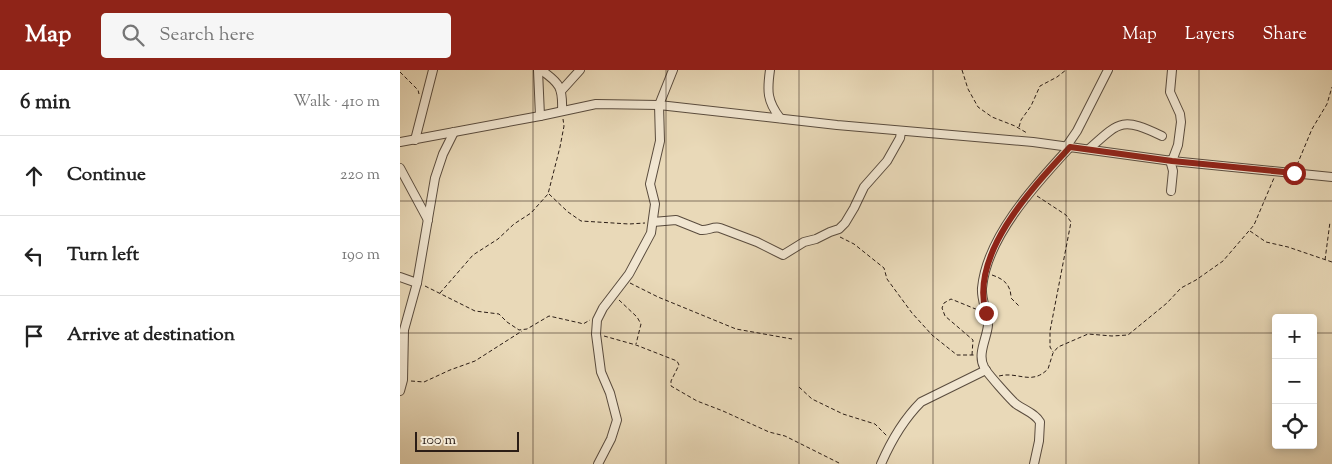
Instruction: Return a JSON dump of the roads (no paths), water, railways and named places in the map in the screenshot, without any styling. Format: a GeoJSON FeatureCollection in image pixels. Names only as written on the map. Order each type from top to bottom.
{"type":"FeatureCollection","features":[{"type":"Feature","properties":{"kind":"street"},"geometry":{"type":"LineString","coordinates":[[414,140],[433,70]]}},
{"type":"Feature","properties":{"kind":"street"},"geometry":{"type":"LineString","coordinates":[[538,70],[540,116]]}},
{"type":"Feature","properties":{"kind":"street"},"geometry":{"type":"LineString","coordinates":[[541,70],[554,79],[561,91],[562,110]]}},
{"type":"Feature","properties":{"kind":"street"},"geometry":{"type":"LineString","coordinates":[[561,91],[580,70]]}},
{"type":"Feature","properties":{"kind":"street"},"geometry":{"type":"LineString","coordinates":[[598,464],[611,439],[617,420],[610,393],[601,372],[596,334],[599,314],[625,280],[645,246],[653,222],[655,204],[650,184],[660,141],[659,105],[673,70]]}},
{"type":"Feature","properties":{"kind":"street"},"geometry":{"type":"LineString","coordinates":[[770,70],[768,96],[770,104],[780,118]]}},
{"type":"Feature","properties":{"kind":"street"},"geometry":{"type":"LineString","coordinates":[[1034,464],[1039,441],[1040,422],[1036,416],[1017,404],[983,366],[982,355],[988,328],[982,286],[986,268],[1000,236],[1068,147],[1108,70]]}},
{"type":"Feature","properties":{"kind":"street"},"geometry":{"type":"LineString","coordinates":[[1171,191],[1173,174],[1171,161],[1178,145],[1181,122],[1180,114],[1170,92],[1172,70]]}},
{"type":"Feature","properties":{"kind":"street"},"geometry":{"type":"LineString","coordinates":[[400,142],[596,104],[659,105],[901,132],[1034,142],[1171,161],[1332,178]]}},
{"type":"Feature","properties":{"kind":"street"},"geometry":{"type":"LineString","coordinates":[[1089,149],[1111,129],[1122,124],[1134,124],[1162,136]]}},
{"type":"Feature","properties":{"kind":"street"},"geometry":{"type":"LineString","coordinates":[[400,391],[403,380],[404,330],[417,283],[436,175],[443,154],[454,132]]}},
{"type":"Feature","properties":{"kind":"street"},"geometry":{"type":"LineString","coordinates":[[653,222],[676,220],[701,230],[720,228],[757,242],[783,255],[804,242],[820,238],[839,229],[845,223],[864,187],[887,161],[900,138],[901,132]]}},
{"type":"Feature","properties":{"kind":"street"},"geometry":{"type":"LineString","coordinates":[[400,168],[428,220]]}},
{"type":"Feature","properties":{"kind":"street"},"geometry":{"type":"LineString","coordinates":[[400,277],[417,283]]}},
{"type":"Feature","properties":{"kind":"street"},"geometry":{"type":"LineString","coordinates":[[881,464],[892,438],[913,410],[922,402],[986,370]]}}]}
